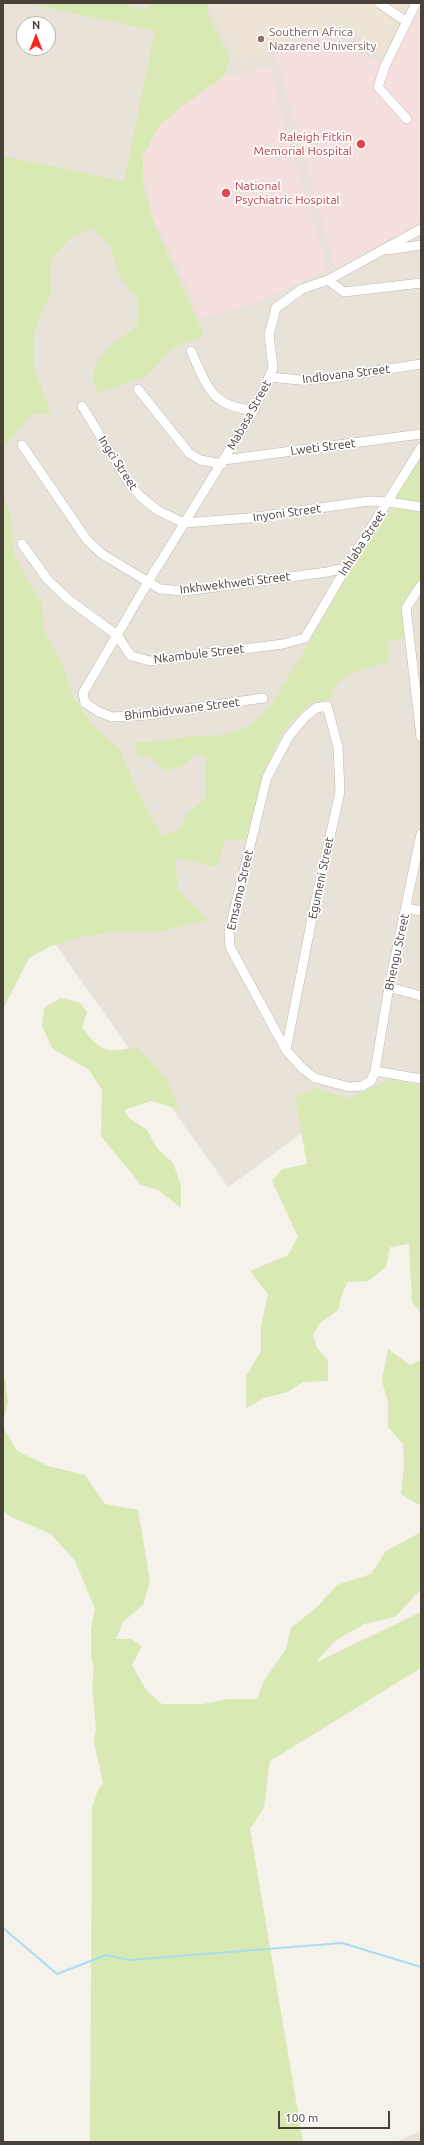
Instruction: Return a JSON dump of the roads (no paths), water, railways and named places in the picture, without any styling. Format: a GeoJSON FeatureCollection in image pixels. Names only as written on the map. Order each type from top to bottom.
{"type":"FeatureCollection","features":[{"type":"Feature","properties":{"kind":"street"},"geometry":{"type":"LineString","coordinates":[[380,3],[407,22]]}},
{"type":"Feature","properties":{"kind":"street"},"geometry":{"type":"LineString","coordinates":[[407,119],[378,87],[385,66],[416,3]]}},
{"type":"Feature","properties":{"kind":"street","name":"Mabasa Street"},"geometry":{"type":"LineString","coordinates":[[117,635],[254,410],[273,368],[269,334],[276,308],[302,289],[328,280],[421,229]]}},
{"type":"Feature","properties":{"kind":"street"},"geometry":{"type":"LineString","coordinates":[[380,251],[421,245]]}},
{"type":"Feature","properties":{"kind":"street"},"geometry":{"type":"LineString","coordinates":[[328,280],[344,292],[421,283]]}},
{"type":"Feature","properties":{"kind":"street"},"geometry":{"type":"LineString","coordinates":[[191,351],[208,387],[222,403],[236,409],[254,410]]}},
{"type":"Feature","properties":{"kind":"street","name":"Indlovana Street"},"geometry":{"type":"LineString","coordinates":[[270,377],[300,380],[330,378],[421,364]]}},
{"type":"Feature","properties":{"kind":"street","name":"Lweti Street"},"geometry":{"type":"LineString","coordinates":[[138,389],[189,453],[200,460],[223,462],[421,434]]}},
{"type":"Feature","properties":{"kind":"street","name":"Ingci Street"},"geometry":{"type":"LineString","coordinates":[[82,406],[130,485],[140,496],[157,510],[184,523]]}},
{"type":"Feature","properties":{"kind":"street","name":"Inkhwekhweti Street"},"geometry":{"type":"LineString","coordinates":[[22,445],[87,540],[102,554],[160,589],[185,591],[327,572],[346,568]]}},
{"type":"Feature","properties":{"kind":"street","name":"Inhlaba Street"},"geometry":{"type":"LineString","coordinates":[[305,638],[346,568],[389,502],[421,448]]}},
{"type":"Feature","properties":{"kind":"street","name":"Inyoni Street"},"geometry":{"type":"LineString","coordinates":[[184,523],[249,518],[369,502],[389,502],[421,507]]}},
{"type":"Feature","properties":{"kind":"street","name":"Nkambule Street"},"geometry":{"type":"LineString","coordinates":[[22,544],[48,580],[69,600],[117,635],[131,656],[150,661],[283,644],[305,638]]}},
{"type":"Feature","properties":{"kind":"street"},"geometry":{"type":"LineString","coordinates":[[421,585],[406,608],[421,737]]}},
{"type":"Feature","properties":{"kind":"street","name":"Bhimbidvwane Street"},"geometry":{"type":"LineString","coordinates":[[117,635],[83,693],[85,703],[99,712],[112,717],[147,715],[263,698]]}},
{"type":"Feature","properties":{"kind":"street","name":"Emsamo Street"},"geometry":{"type":"LineString","coordinates":[[328,706],[316,708],[305,717],[290,736],[267,776],[229,932],[230,947],[286,1050],[302,1068],[316,1078],[348,1087],[362,1086],[371,1081],[375,1071]]}},
{"type":"Feature","properties":{"kind":"street","name":"Egumeni Street"},"geometry":{"type":"LineString","coordinates":[[286,1050],[314,908],[340,792],[338,748],[328,706]]}},
{"type":"Feature","properties":{"kind":"street","name":"Bhengu Street"},"geometry":{"type":"LineString","coordinates":[[375,1071],[389,987],[421,834]]}},
{"type":"Feature","properties":{"kind":"street"},"geometry":{"type":"LineString","coordinates":[[406,908],[421,911]]}},
{"type":"Feature","properties":{"kind":"street"},"geometry":{"type":"LineString","coordinates":[[389,987],[421,996]]}},
{"type":"Feature","properties":{"kind":"street"},"geometry":{"type":"LineString","coordinates":[[375,1071],[421,1079]]}},
{"type":"Feature","properties":{"kind":"waterway"},"geometry":{"type":"LineString","coordinates":[[3,1928],[57,1974],[106,1955],[129,1960],[342,1943],[421,1967]]}},
{"type":"Feature","properties":{"kind":"place","name":"Southern Africa Nazarene University"},"geometry":{"type":"Point","coordinates":[261,39]}},
{"type":"Feature","properties":{"kind":"place","name":"Raleigh Fitkin Memorial Hospital"},"geometry":{"type":"Point","coordinates":[361,144]}},
{"type":"Feature","properties":{"kind":"place","name":"National Psychiatric Hospital"},"geometry":{"type":"Point","coordinates":[226,193]}}]}
